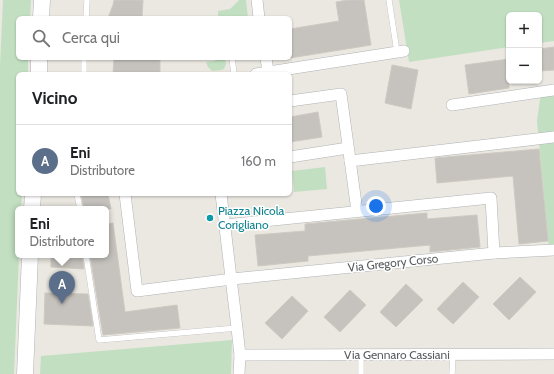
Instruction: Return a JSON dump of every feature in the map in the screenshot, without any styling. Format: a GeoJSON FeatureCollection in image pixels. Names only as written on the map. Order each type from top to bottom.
{"type":"FeatureCollection","features":[{"type":"Feature","properties":{"kind":"street"},"geometry":{"type":"LineString","coordinates":[[41,16],[42,0]]}},
{"type":"Feature","properties":{"kind":"street"},"geometry":{"type":"LineString","coordinates":[[256,0],[259,16]]}},
{"type":"Feature","properties":{"kind":"street"},"geometry":{"type":"LineString","coordinates":[[266,60],[268,72],[400,52]]}},
{"type":"Feature","properties":{"kind":"street"},"geometry":{"type":"LineString","coordinates":[[39,72],[40,60]]}},
{"type":"Feature","properties":{"kind":"street"},"geometry":{"type":"LineString","coordinates":[[452,105],[554,90]]}},
{"type":"Feature","properties":{"kind":"street"},"geometry":{"type":"LineString","coordinates":[[292,101],[341,94],[357,211]]}},
{"type":"Feature","properties":{"kind":"street"},"geometry":{"type":"LineString","coordinates":[[350,161],[554,136]]}},
{"type":"Feature","properties":{"kind":"street"},"geometry":{"type":"LineString","coordinates":[[292,157],[348,148]]}},
{"type":"Feature","properties":{"kind":"street"},"geometry":{"type":"LineString","coordinates":[[32,206],[33,196]]}},
{"type":"Feature","properties":{"kind":"street"},"geometry":{"type":"LineString","coordinates":[[125,196],[137,291],[232,279]]}},
{"type":"Feature","properties":{"kind":"street"},"geometry":{"type":"LineString","coordinates":[[221,196],[240,355],[239,374]]}},
{"type":"Feature","properties":{"kind":"street"},"geometry":{"type":"LineString","coordinates":[[225,225],[491,198],[494,253]]}},
{"type":"Feature","properties":{"kind":"street","name":"Via Gregory Corso"},"geometry":{"type":"LineString","coordinates":[[232,279],[494,253],[554,250]]}},
{"type":"Feature","properties":{"kind":"street"},"geometry":{"type":"LineString","coordinates":[[25,374],[30,258]]}},
{"type":"Feature","properties":{"kind":"street","name":"Via Gennaro Cassiani"},"geometry":{"type":"LineString","coordinates":[[240,355],[554,354]]}},
{"type":"Feature","properties":{"kind":"lane"},"geometry":{"type":"LineString","coordinates":[[86,16],[87,0]]}},
{"type":"Feature","properties":{"kind":"lane"},"geometry":{"type":"LineString","coordinates":[[389,0],[400,52]]}},
{"type":"Feature","properties":{"kind":"lane"},"geometry":{"type":"LineString","coordinates":[[84,60],[84,72]]}},
{"type":"Feature","properties":{"kind":"lane"},"geometry":{"type":"LineString","coordinates":[[232,60],[234,72]]}},
{"type":"Feature","properties":{"kind":"lane"},"geometry":{"type":"LineString","coordinates":[[77,196],[79,206]]}},
{"type":"Feature","properties":{"kind":"lane"},"geometry":{"type":"LineString","coordinates":[[86,258],[99,340],[237,328]]}},
{"type":"Feature","properties":{"kind":"lane"},"geometry":{"type":"LineString","coordinates":[[452,374],[454,354]]}},
{"type":"Feature","properties":{"kind":"lane"},"geometry":{"type":"LineString","coordinates":[[361,355],[361,374]]}},
{"type":"Feature","properties":{"kind":"green space"},"geometry":{"type":"Polygon","coordinates":[[[3,0],[31,0],[30,16],[16,16],[16,60],[28,60],[28,72],[16,72],[16,196],[22,196],[21,206],[15,206],[15,258],[19,258],[14,374],[0,374],[0,66],[3,0]]]}},
{"type":"Feature","properties":{"kind":"green space"},"geometry":{"type":"Polygon","coordinates":[[[239,0],[246,0],[248,16],[218,16],[218,11],[230,9],[239,0]]]}},
{"type":"Feature","properties":{"kind":"green space"},"geometry":{"type":"Polygon","coordinates":[[[399,0],[554,0],[554,41],[542,43],[542,12],[506,12],[506,47],[409,62],[399,0]]]}},
{"type":"Feature","properties":{"kind":"green space"},"geometry":{"type":"Polygon","coordinates":[[[225,60],[226,64],[224,69],[212,71],[206,62],[225,60]]]}},
{"type":"Feature","properties":{"kind":"green space"},"geometry":{"type":"Polygon","coordinates":[[[554,90],[554,250],[549,250],[537,121],[541,92],[554,90]]]}},
{"type":"Feature","properties":{"kind":"green space"},"geometry":{"type":"Polygon","coordinates":[[[325,167],[327,189],[294,192],[292,171],[325,167]]]}},
{"type":"Feature","properties":{"kind":"green space"},"geometry":{"type":"Polygon","coordinates":[[[232,340],[231,374],[40,374],[41,356],[232,340]]]}},
{"type":"Feature","properties":{"kind":"building"},"geometry":{"type":"Polygon","coordinates":[[[114,0],[143,0],[142,16],[109,16],[114,0]]]}},
{"type":"Feature","properties":{"kind":"building"},"geometry":{"type":"Polygon","coordinates":[[[364,0],[371,45],[292,58],[292,29],[339,21],[336,2],[364,0]]]}},
{"type":"Feature","properties":{"kind":"building"},"geometry":{"type":"Polygon","coordinates":[[[554,47],[554,70],[542,71],[542,49],[554,47]]]}},
{"type":"Feature","properties":{"kind":"building"},"geometry":{"type":"Polygon","coordinates":[[[506,59],[506,84],[509,84],[509,88],[469,94],[465,65],[506,59]]]}},
{"type":"Feature","properties":{"kind":"building"},"geometry":{"type":"Polygon","coordinates":[[[114,60],[160,60],[160,72],[113,72],[114,60]]]}},
{"type":"Feature","properties":{"kind":"building"},"geometry":{"type":"Polygon","coordinates":[[[392,65],[418,70],[411,109],[385,103],[392,65]]]}},
{"type":"Feature","properties":{"kind":"building"},"geometry":{"type":"Polygon","coordinates":[[[318,112],[322,137],[292,142],[292,117],[318,112]]]}},
{"type":"Feature","properties":{"kind":"building"},"geometry":{"type":"Polygon","coordinates":[[[539,149],[548,241],[519,244],[513,176],[437,183],[435,158],[539,149]]]}},
{"type":"Feature","properties":{"kind":"building"},"geometry":{"type":"Polygon","coordinates":[[[81,196],[108,196],[111,209],[109,209],[109,206],[83,206],[81,196]]]}},
{"type":"Feature","properties":{"kind":"building"},"geometry":{"type":"Polygon","coordinates":[[[427,213],[427,219],[477,215],[480,247],[430,252],[430,245],[308,256],[308,261],[258,266],[255,235],[305,231],[305,224],[427,213]]]}},
{"type":"Feature","properties":{"kind":"building"},"geometry":{"type":"Polygon","coordinates":[[[113,223],[125,312],[177,305],[180,328],[103,335],[90,258],[109,258],[109,224],[113,223]]]}},
{"type":"Feature","properties":{"kind":"building"},"geometry":{"type":"Polygon","coordinates":[[[51,258],[82,258],[84,269],[51,267],[51,258]]]}},
{"type":"Feature","properties":{"kind":"building"},"geometry":{"type":"Polygon","coordinates":[[[520,277],[536,292],[509,320],[493,304],[520,277]]]}},
{"type":"Feature","properties":{"kind":"building"},"geometry":{"type":"Polygon","coordinates":[[[463,282],[479,297],[453,324],[437,309],[463,282]]]}},
{"type":"Feature","properties":{"kind":"building"},"geometry":{"type":"Polygon","coordinates":[[[406,284],[423,300],[396,327],[380,312],[406,284]]]}},
{"type":"Feature","properties":{"kind":"building"},"geometry":{"type":"Polygon","coordinates":[[[350,290],[366,305],[340,332],[324,317],[350,290]]]}},
{"type":"Feature","properties":{"kind":"building"},"geometry":{"type":"Polygon","coordinates":[[[45,293],[88,294],[93,326],[44,324],[45,293]]]}},
{"type":"Feature","properties":{"kind":"building"},"geometry":{"type":"Polygon","coordinates":[[[292,296],[308,311],[282,339],[265,323],[292,296]]]}},
{"type":"Feature","properties":{"kind":"place","name":"Piazza Nicola Corigliano"},"geometry":{"type":"Point","coordinates":[210,218]}},
{"type":"Feature","properties":{"kind":"place","name":"Eni"},"geometry":{"type":"Point","coordinates":[62,304]}}]}
